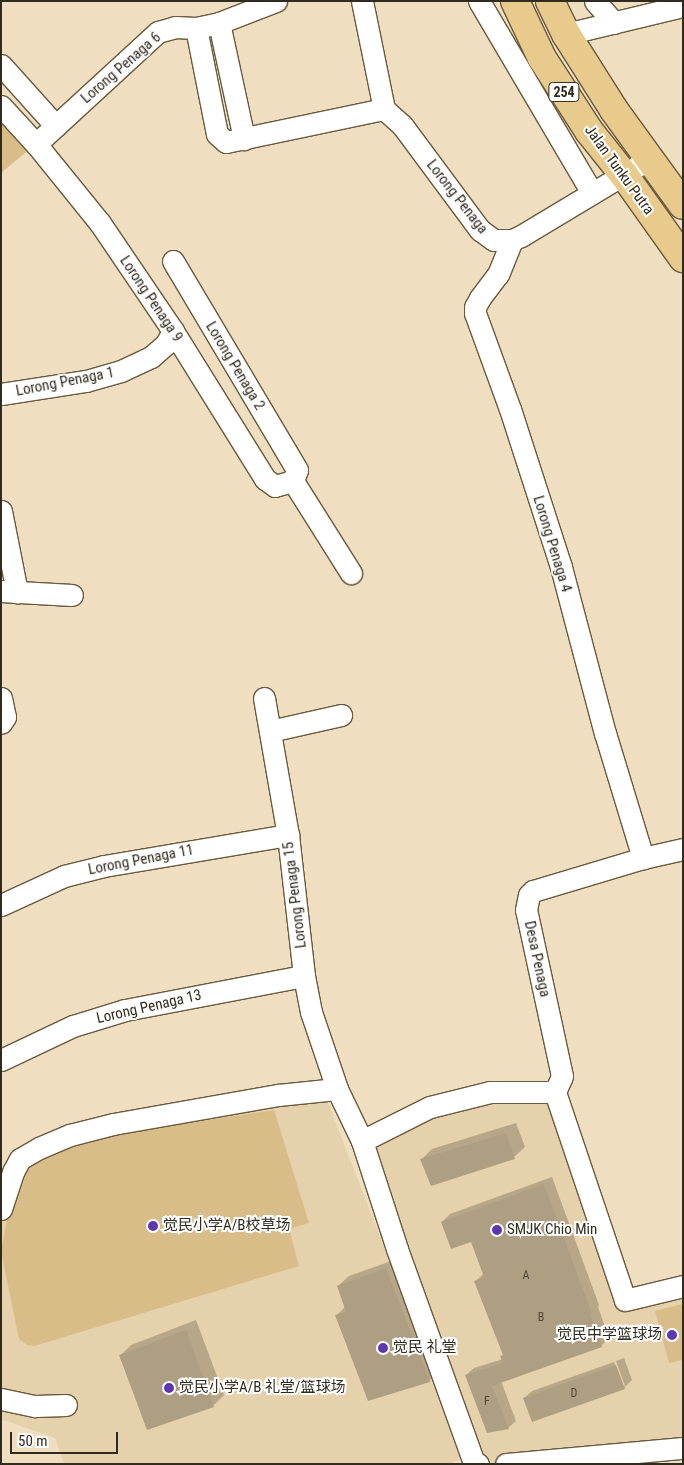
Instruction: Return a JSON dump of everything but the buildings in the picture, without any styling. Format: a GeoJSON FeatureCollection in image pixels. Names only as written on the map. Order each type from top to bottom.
{"type":"FeatureCollection","features":[{"type":"Feature","properties":{"kind":"main road","name":"Jalan Tunku Putra"},"geometry":{"type":"LineString","coordinates":[[515,1],[542,58],[589,131],[624,175],[683,258]]}},
{"type":"Feature","properties":{"kind":"main road","name":"Jalan Tunku Putra"},"geometry":{"type":"LineString","coordinates":[[550,1],[566,34],[614,110],[683,205]]}},
{"type":"Feature","properties":{"kind":"street","name":"Lorong Penaga 6"},"geometry":{"type":"LineString","coordinates":[[36,144],[158,32],[176,27],[196,28],[219,23],[276,1]]}},
{"type":"Feature","properties":{"kind":"street"},"geometry":{"type":"LineString","coordinates":[[196,28],[217,134],[226,142],[384,109],[362,1]]}},
{"type":"Feature","properties":{"kind":"street"},"geometry":{"type":"LineString","coordinates":[[479,1],[592,193]]}},
{"type":"Feature","properties":{"kind":"street"},"geometry":{"type":"LineString","coordinates":[[595,1],[614,23]]}},
{"type":"Feature","properties":{"kind":"street"},"geometry":{"type":"LineString","coordinates":[[566,34],[683,6]]}},
{"type":"Feature","properties":{"kind":"street"},"geometry":{"type":"LineString","coordinates":[[219,23],[244,139]]}},
{"type":"Feature","properties":{"kind":"street"},"geometry":{"type":"LineString","coordinates":[[1,65],[56,126]]}},
{"type":"Feature","properties":{"kind":"street","name":"Lorong Penaga 9"},"geometry":{"type":"LineString","coordinates":[[1,106],[36,144],[100,223],[173,331],[265,479],[275,486],[295,476]]}},
{"type":"Feature","properties":{"kind":"street","name":"Lorong Penaga"},"geometry":{"type":"LineString","coordinates":[[384,109],[402,125],[480,230],[494,240],[512,240]]}},
{"type":"Feature","properties":{"kind":"street"},"geometry":{"type":"LineString","coordinates":[[512,240],[649,159]]}},
{"type":"Feature","properties":{"kind":"street","name":"Lorong Penaga 4"},"geometry":{"type":"LineString","coordinates":[[512,240],[498,274],[475,306],[475,313],[510,409],[561,566],[605,733],[643,858]]}},
{"type":"Feature","properties":{"kind":"street","name":"Lorong Penaga 2"},"geometry":{"type":"LineString","coordinates":[[173,261],[351,573]]}},
{"type":"Feature","properties":{"kind":"street","name":"Lorong Penaga 1"},"geometry":{"type":"LineString","coordinates":[[1,394],[86,381],[121,371],[151,356],[166,344],[173,331]]}},
{"type":"Feature","properties":{"kind":"street"},"geometry":{"type":"LineString","coordinates":[[1,511],[9,592],[72,595]]}},
{"type":"Feature","properties":{"kind":"street"},"geometry":{"type":"LineString","coordinates":[[1,698],[6,717],[2,723]]}},
{"type":"Feature","properties":{"kind":"street","name":"Lorong Penaga 15"},"geometry":{"type":"LineString","coordinates":[[264,698],[288,835],[304,976],[311,1012],[337,1089],[362,1141],[401,1260],[474,1463],[478,1464]]}},
{"type":"Feature","properties":{"kind":"street"},"geometry":{"type":"LineString","coordinates":[[270,731],[341,715]]}},
{"type":"Feature","properties":{"kind":"street","name":"Lorong Penaga 11"},"geometry":{"type":"LineString","coordinates":[[1,905],[64,876],[114,864],[288,835]]}},
{"type":"Feature","properties":{"kind":"street","name":"Desa Penaga"},"geometry":{"type":"LineString","coordinates":[[555,1092],[562,1076],[526,910],[529,895],[533,891],[643,858],[683,849]]}},
{"type":"Feature","properties":{"kind":"street","name":"Lorong Penaga 13"},"geometry":{"type":"LineString","coordinates":[[1,1060],[73,1026],[125,1010],[304,976]]}},
{"type":"Feature","properties":{"kind":"street"},"geometry":{"type":"LineString","coordinates":[[1,1209],[12,1172],[20,1159],[39,1148],[70,1135],[113,1124],[278,1095],[337,1089]]}},
{"type":"Feature","properties":{"kind":"street"},"geometry":{"type":"LineString","coordinates":[[362,1141],[383,1128],[430,1108],[490,1092],[555,1092],[626,1300],[683,1286]]}},
{"type":"Feature","properties":{"kind":"street"},"geometry":{"type":"LineString","coordinates":[[1,1399],[36,1406],[66,1404]]}},
{"type":"Feature","properties":{"kind":"street"},"geometry":{"type":"LineString","coordinates":[[506,1464],[683,1448]]}},
{"type":"Feature","properties":{"kind":"shaded area"},"geometry":{"type":"Polygon","coordinates":[[[1,106],[36,144],[1,173],[1,106]]]}},
{"type":"Feature","properties":{"kind":"shaded area"},"geometry":{"type":"Polygon","coordinates":[[[323,1090],[466,1457],[449,1464],[64,1464],[55,1438],[1,1419],[1,1209],[39,1148],[323,1090]]]}},
{"type":"Feature","properties":{"kind":"shaded area","name":"SMJK Chio Min"},"geometry":{"type":"Polygon","coordinates":[[[555,1092],[625,1300],[683,1286],[683,1448],[506,1464],[483,1464],[362,1141],[430,1107],[555,1092]]]}},
{"type":"Feature","properties":{"kind":"shaded area","name":"觉民小学A/B校草场"},"geometry":{"type":"Polygon","coordinates":[[[274,1110],[309,1223],[289,1229],[299,1266],[34,1346],[27,1345],[19,1339],[1,1251],[10,1203],[23,1175],[40,1159],[60,1148],[108,1135],[274,1110]]]}},
{"type":"Feature","properties":{"kind":"shaded area","name":"觉民中学篮球场"},"geometry":{"type":"Polygon","coordinates":[[[683,1304],[683,1360],[669,1363],[655,1311],[683,1304]]]}},
{"type":"Feature","properties":{"kind":"place","name":"觉民小学A/B校草场"},"geometry":{"type":"Point","coordinates":[153,1226]}},
{"type":"Feature","properties":{"kind":"place","name":"SMJK Chio Min"},"geometry":{"type":"Point","coordinates":[497,1230]}},
{"type":"Feature","properties":{"kind":"place","name":"觉民中学篮球场"},"geometry":{"type":"Point","coordinates":[672,1335]}},
{"type":"Feature","properties":{"kind":"place","name":"觉民 礼堂"},"geometry":{"type":"Point","coordinates":[383,1348]}},
{"type":"Feature","properties":{"kind":"place","name":"觉民小学A/B 礼堂/篮球场"},"geometry":{"type":"Point","coordinates":[169,1388]}}]}
